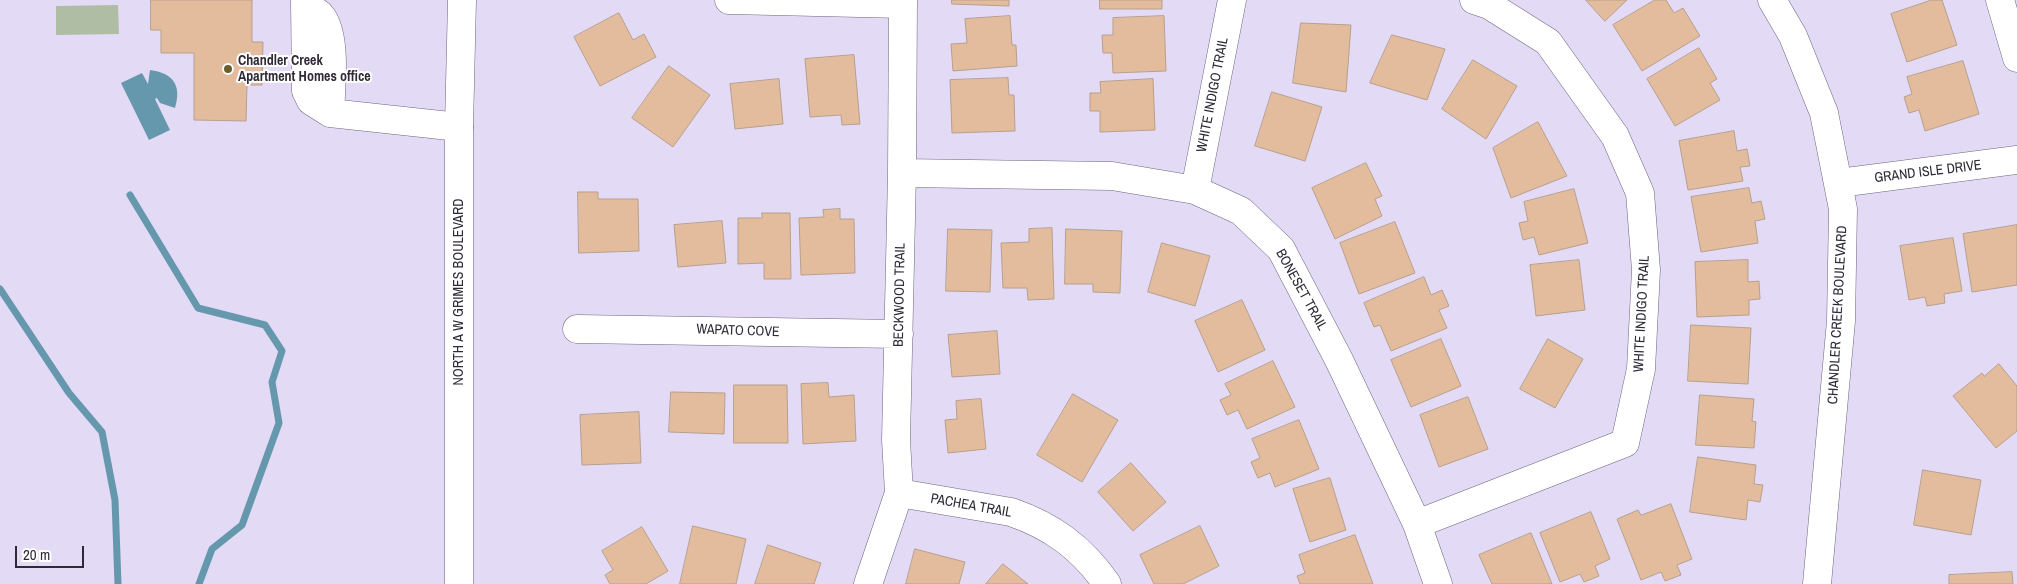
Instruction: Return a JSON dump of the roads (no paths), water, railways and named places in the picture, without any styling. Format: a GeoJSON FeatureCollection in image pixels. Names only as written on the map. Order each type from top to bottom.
{"type":"FeatureCollection","features":[{"type":"Feature","properties":{"kind":"street","name":"NORTH A W GRIMES BOULEVARD"},"geometry":{"type":"LineString","coordinates":[[459,584],[459,127],[462,0]]}},
{"type":"Feature","properties":{"kind":"street"},"geometry":{"type":"LineString","coordinates":[[728,0],[903,2]]}},
{"type":"Feature","properties":{"kind":"street","name":"WHITE INDIGO TRAIL"},"geometry":{"type":"LineString","coordinates":[[1195,190],[1232,0]]}},
{"type":"Feature","properties":{"kind":"street","name":"WHITE INDIGO TRAIL"},"geometry":{"type":"LineString","coordinates":[[1417,524],[1625,443],[1641,369],[1646,270],[1640,193],[1618,144],[1548,42],[1488,5],[1474,0]]}},
{"type":"Feature","properties":{"kind":"street","name":"CHANDLER CREEK BOULEVARD"},"geometry":{"type":"LineString","coordinates":[[1772,0],[1793,36],[1812,79],[1824,113],[1840,183],[1844,236],[1841,321],[1817,584]]}},
{"type":"Feature","properties":{"kind":"street"},"geometry":{"type":"LineString","coordinates":[[2000,0],[2017,58]]}},
{"type":"Feature","properties":{"kind":"street","name":"BECKWOOD TRAIL"},"geometry":{"type":"LineString","coordinates":[[868,584],[899,493],[896,440],[902,173],[903,2]]}},
{"type":"Feature","properties":{"kind":"street"},"geometry":{"type":"LineString","coordinates":[[305,4],[323,17],[331,39],[330,113],[459,127]]}},
{"type":"Feature","properties":{"kind":"street","name":"GRAND ISLE DRIVE"},"geometry":{"type":"LineString","coordinates":[[1840,183],[2017,160]]}},
{"type":"Feature","properties":{"kind":"street","name":"BONESET TRAIL"},"geometry":{"type":"LineString","coordinates":[[902,173],[1112,176],[1195,190],[1241,211],[1280,249],[1339,360],[1417,524],[1438,584]]}},
{"type":"Feature","properties":{"kind":"street","name":"WAPATO COVE"},"geometry":{"type":"LineString","coordinates":[[578,329],[899,334]]}},
{"type":"Feature","properties":{"kind":"street","name":"PACHEA TRAIL"},"geometry":{"type":"LineString","coordinates":[[899,493],[1011,512],[1026,517],[1055,531],[1081,551],[1107,584]]}},
{"type":"Feature","properties":{"kind":"water"},"geometry":{"type":"Polygon","coordinates":[[[150,70],[170,77],[176,87],[177,100],[175,108],[160,103],[157,98],[155,99],[170,130],[149,140],[121,83],[142,73],[148,84],[150,70]]]}},
{"type":"Feature","properties":{"kind":"waterway"},"geometry":{"type":"LineString","coordinates":[[130,195],[198,308],[265,325],[282,351],[272,382],[279,423],[242,525],[212,549],[199,584]]}},
{"type":"Feature","properties":{"kind":"waterway"},"geometry":{"type":"LineString","coordinates":[[0,289],[69,393],[102,432],[115,500],[118,584]]}},
{"type":"Feature","properties":{"kind":"place","name":"Chandler Creek Apartment Homes office"},"geometry":{"type":"Point","coordinates":[228,69]}}]}
